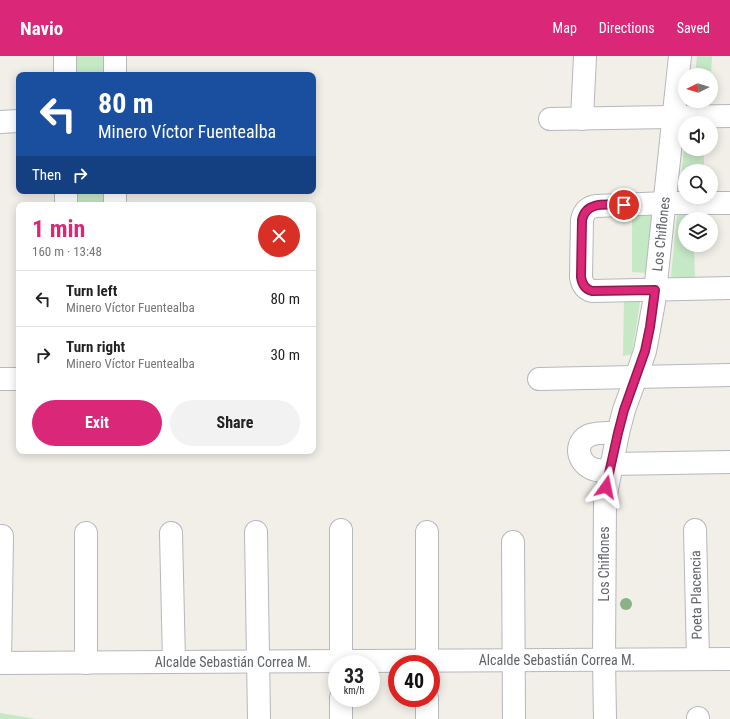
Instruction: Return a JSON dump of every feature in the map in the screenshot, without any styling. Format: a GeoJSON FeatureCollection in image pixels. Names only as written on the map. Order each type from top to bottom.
{"type":"FeatureCollection","features":[{"type":"Feature","properties":{"kind":"street"},"geometry":{"type":"LineString","coordinates":[[65,56],[65,72]]}},
{"type":"Feature","properties":{"kind":"street"},"geometry":{"type":"LineString","coordinates":[[115,56],[115,72]]}},
{"type":"Feature","properties":{"kind":"street"},"geometry":{"type":"LineString","coordinates":[[582,119],[585,56]]}},
{"type":"Feature","properties":{"kind":"street","name":"Los Chiflones"},"geometry":{"type":"LineString","coordinates":[[605,719],[604,504],[618,433],[624,410],[640,366],[654,302],[680,56]]}},
{"type":"Feature","properties":{"kind":"street"},"geometry":{"type":"LineString","coordinates":[[550,119],[730,116]]}},
{"type":"Feature","properties":{"kind":"street"},"geometry":{"type":"LineString","coordinates":[[0,122],[16,122]]}},
{"type":"Feature","properties":{"kind":"street"},"geometry":{"type":"LineString","coordinates":[[730,203],[664,203],[593,206],[586,210],[582,220],[581,277],[585,287],[592,291],[730,288]]}},
{"type":"Feature","properties":{"kind":"street"},"geometry":{"type":"LineString","coordinates":[[539,378],[730,375]]}},
{"type":"Feature","properties":{"kind":"street"},"geometry":{"type":"LineString","coordinates":[[0,379],[16,379]]}},
{"type":"Feature","properties":{"kind":"street"},"geometry":{"type":"LineString","coordinates":[[618,433],[591,434],[583,440],[579,448],[580,459],[588,467],[598,470],[611,467],[730,462]]}},
{"type":"Feature","properties":{"kind":"street"},"geometry":{"type":"LineString","coordinates":[[341,530],[341,655]]}},
{"type":"Feature","properties":{"kind":"street","name":"Poeta Placencia"},"geometry":{"type":"LineString","coordinates":[[695,530],[698,659]]}},
{"type":"Feature","properties":{"kind":"street"},"geometry":{"type":"LineString","coordinates":[[256,532],[259,719]]}},
{"type":"Feature","properties":{"kind":"street"},"geometry":{"type":"LineString","coordinates":[[427,532],[427,655]]}},
{"type":"Feature","properties":{"kind":"street"},"geometry":{"type":"LineString","coordinates":[[86,533],[86,663]]}},
{"type":"Feature","properties":{"kind":"street"},"geometry":{"type":"LineString","coordinates":[[171,533],[174,662]]}},
{"type":"Feature","properties":{"kind":"street"},"geometry":{"type":"LineString","coordinates":[[0,663],[2,536]]}},
{"type":"Feature","properties":{"kind":"street"},"geometry":{"type":"LineString","coordinates":[[513,542],[514,719]]}},
{"type":"Feature","properties":{"kind":"street","name":"Alcalde Sebastián Correa M."},"geometry":{"type":"LineString","coordinates":[[440,662],[730,659]]}},
{"type":"Feature","properties":{"kind":"street","name":"Alcalde Sebastián Correa M."},"geometry":{"type":"LineString","coordinates":[[0,663],[328,663]]}},
{"type":"Feature","properties":{"kind":"street"},"geometry":{"type":"LineString","coordinates":[[341,707],[341,719]]}},
{"type":"Feature","properties":{"kind":"street"},"geometry":{"type":"LineString","coordinates":[[427,707],[427,719]]}},
{"type":"Feature","properties":{"kind":"green space"},"geometry":{"type":"Polygon","coordinates":[[[69,56],[105,56],[105,72],[69,72],[69,56]]]}},
{"type":"Feature","properties":{"kind":"green space"},"geometry":{"type":"Polygon","coordinates":[[[697,56],[712,56],[711,68],[696,68],[697,56]]]}},
{"type":"Feature","properties":{"kind":"green space"},"geometry":{"type":"Polygon","coordinates":[[[683,156],[704,156],[704,164],[682,164],[683,156]]]}},
{"type":"Feature","properties":{"kind":"green space"},"geometry":{"type":"Polygon","coordinates":[[[69,194],[105,194],[105,202],[70,202],[69,194]]]}},
{"type":"Feature","properties":{"kind":"green space"},"geometry":{"type":"Polygon","coordinates":[[[632,212],[657,212],[649,273],[632,272],[632,212]]]}},
{"type":"Feature","properties":{"kind":"green space"},"geometry":{"type":"Polygon","coordinates":[[[677,215],[678,252],[694,252],[695,280],[672,279],[671,276],[677,215]]]}},
{"type":"Feature","properties":{"kind":"green space"},"geometry":{"type":"Polygon","coordinates":[[[624,296],[641,296],[632,354],[623,356],[624,296]]]}},
{"type":"Feature","properties":{"kind":"green space"},"geometry":{"type":"Polygon","coordinates":[[[0,713],[37,719],[0,719],[0,713]]]}},
{"type":"Feature","properties":{"kind":"route"},"geometry":{"type":"LineString","coordinates":[[606,487],[624,410],[645,351],[655,290],[588,290],[582,282],[581,277],[582,220],[586,210],[593,206],[624,205]]}}]}
